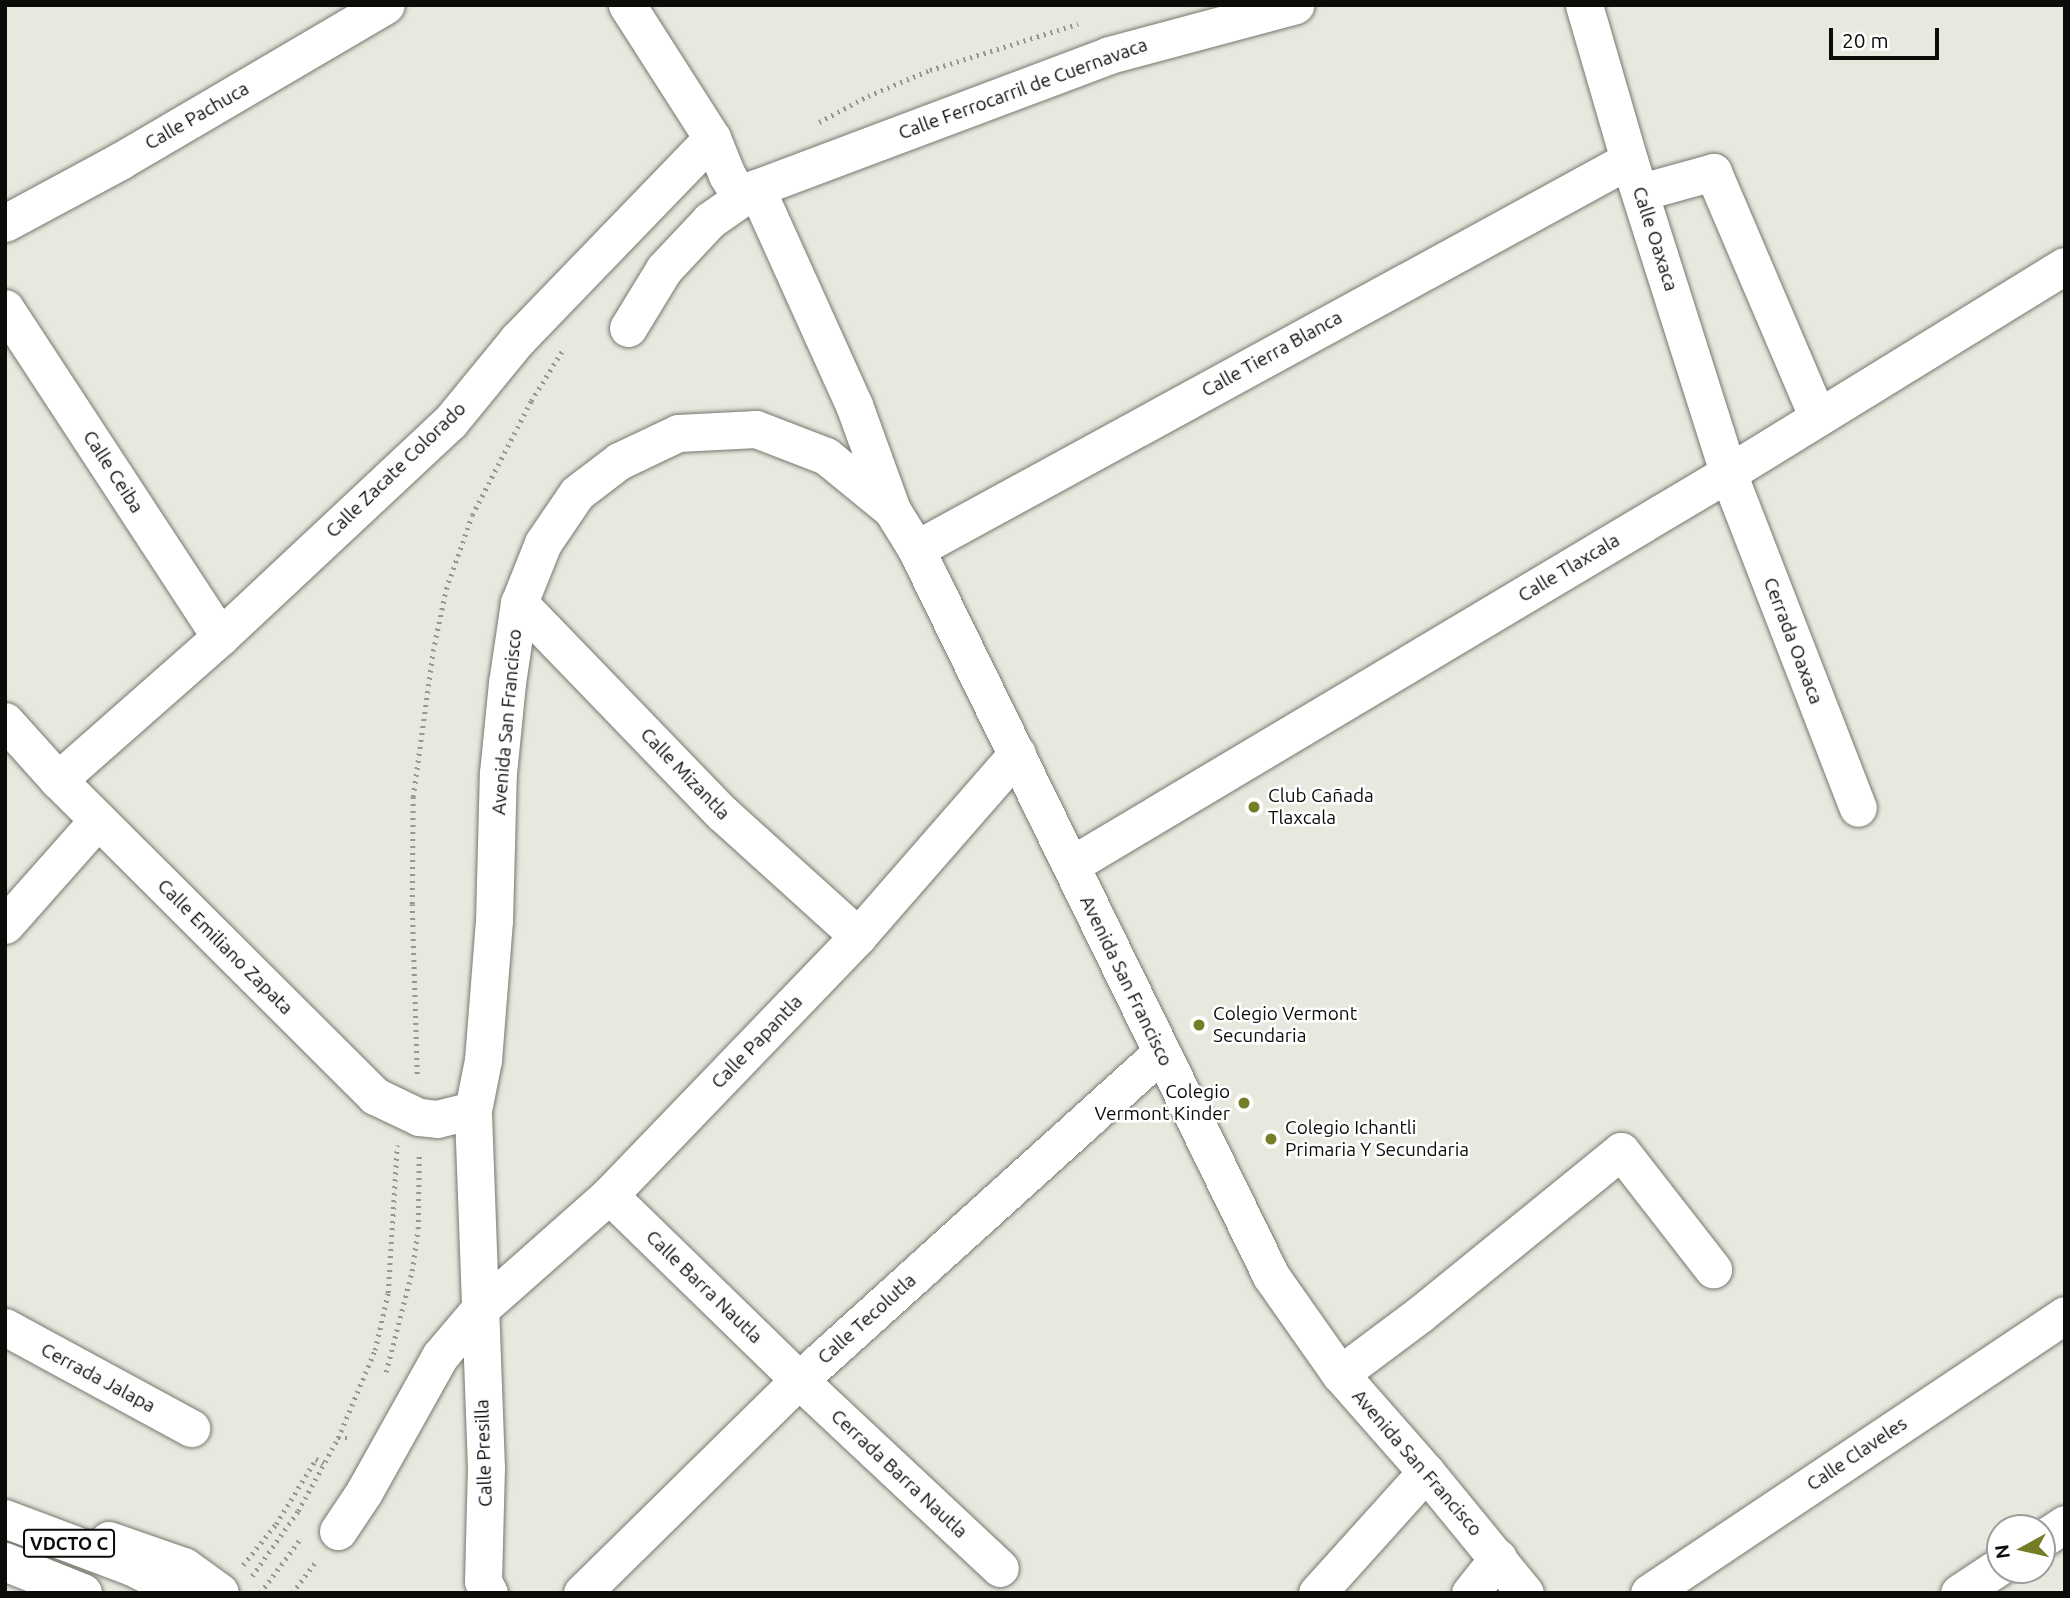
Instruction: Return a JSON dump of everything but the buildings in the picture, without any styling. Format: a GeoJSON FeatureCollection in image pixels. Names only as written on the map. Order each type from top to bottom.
{"type":"FeatureCollection","features":[{"type":"Feature","properties":{"kind":"main road"},"geometry":{"type":"LineString","coordinates":[[5,1503],[184,1567],[229,1590]]}},
{"type":"Feature","properties":{"kind":"main road","name":"VDCTO C"},"geometry":{"type":"LineString","coordinates":[[5,1519],[133,1567],[184,1593]]}},
{"type":"Feature","properties":{"kind":"main road","name":"VDCTO C"},"geometry":{"type":"LineString","coordinates":[[5,1562],[83,1593]]}},
{"type":"Feature","properties":{"kind":"street","name":"Avenida San Francisco"},"geometry":{"type":"LineString","coordinates":[[627,5],[712,138],[727,175],[748,193],[854,405],[892,510],[916,549],[1160,1054],[1271,1276],[1340,1374],[1499,1558],[1525,1593]]}},
{"type":"Feature","properties":{"kind":"street","name":"Calle Ferrocarril de Cuernavaca"},"geometry":{"type":"LineString","coordinates":[[628,328],[664,269],[710,220],[748,193],[1109,55],[1294,5]]}},
{"type":"Feature","properties":{"kind":"street","name":"Calle Oaxaca"},"geometry":{"type":"LineString","coordinates":[[1584,5],[1728,473]]}},
{"type":"Feature","properties":{"kind":"street","name":"Calle Pachuca"},"geometry":{"type":"LineString","coordinates":[[5,223],[120,161],[374,8]]}},
{"type":"Feature","properties":{"kind":"street","name":"Calle Zacate Colorado"},"geometry":{"type":"LineString","coordinates":[[58,780],[220,636],[450,422],[518,339],[623,227],[712,138]]}},
{"type":"Feature","properties":{"kind":"street","name":"Calle Tierra Blanca"},"geometry":{"type":"LineString","coordinates":[[916,549],[1635,176],[1713,172],[1818,418]]}},
{"type":"Feature","properties":{"kind":"street","name":"Calle Tlaxcala"},"geometry":{"type":"LineString","coordinates":[[1071,865],[1728,473],[2065,266]]}},
{"type":"Feature","properties":{"kind":"street","name":"Calle Ceiba"},"geometry":{"type":"LineString","coordinates":[[5,308],[220,636]]}},
{"type":"Feature","properties":{"kind":"street","name":"Avenida San Francisco"},"geometry":{"type":"LineString","coordinates":[[473,1110],[483,1060],[494,921],[498,773],[507,683],[519,603],[543,542],[576,493],[619,461],[678,433],[756,429],[826,456],[892,510]]}},
{"type":"Feature","properties":{"kind":"street","name":"Cerrada Oaxaca"},"geometry":{"type":"LineString","coordinates":[[1728,473],[1858,808]]}},
{"type":"Feature","properties":{"kind":"street","name":"Calle Mizantla"},"geometry":{"type":"LineString","coordinates":[[519,603],[723,814],[859,936]]}},
{"type":"Feature","properties":{"kind":"street","name":"Calle Emiliano Zapata"},"geometry":{"type":"LineString","coordinates":[[5,721],[58,780],[375,1097],[419,1117],[438,1119],[473,1110]]}},
{"type":"Feature","properties":{"kind":"street","name":"Calle Papantla"},"geometry":{"type":"LineString","coordinates":[[478,1311],[609,1195],[859,936],[1017,754]]}},
{"type":"Feature","properties":{"kind":"street"},"geometry":{"type":"LineString","coordinates":[[5,925],[98,820]]}},
{"type":"Feature","properties":{"kind":"street","name":"Calle Tecolutla"},"geometry":{"type":"LineString","coordinates":[[582,1593],[799,1380],[1160,1054]]}},
{"type":"Feature","properties":{"kind":"street"},"geometry":{"type":"LineString","coordinates":[[322,1539],[364,1492],[440,1356],[478,1311],[473,1110]]}},
{"type":"Feature","properties":{"kind":"street"},"geometry":{"type":"LineString","coordinates":[[1340,1374],[1419,1315],[1621,1151],[1713,1269]]}},
{"type":"Feature","properties":{"kind":"street","name":"Calle Barra Nautla"},"geometry":{"type":"LineString","coordinates":[[609,1195],[799,1380]]}},
{"type":"Feature","properties":{"kind":"street","name":"Calle Presilla"},"geometry":{"type":"LineString","coordinates":[[478,1311],[486,1468],[483,1581],[489,1593]]}},
{"type":"Feature","properties":{"kind":"street","name":"Calle Claveles"},"geometry":{"type":"LineString","coordinates":[[1649,1593],[2065,1315]]}},
{"type":"Feature","properties":{"kind":"street","name":"Cerrada Jalapa"},"geometry":{"type":"LineString","coordinates":[[5,1327],[191,1428]]}},
{"type":"Feature","properties":{"kind":"street","name":"Cerrada Barra Nautla"},"geometry":{"type":"LineString","coordinates":[[799,1380],[1000,1568]]}},
{"type":"Feature","properties":{"kind":"street"},"geometry":{"type":"LineString","coordinates":[[1317,1593],[1426,1472]]}},
{"type":"Feature","properties":{"kind":"street"},"geometry":{"type":"LineString","coordinates":[[1470,1593],[1499,1558]]}},
{"type":"Feature","properties":{"kind":"street"},"geometry":{"type":"LineString","coordinates":[[1959,1593],[1986,1575]]}},
{"type":"Feature","properties":{"kind":"path"},"geometry":{"type":"LineString","coordinates":[[229,1590],[298,1511],[338,1438],[374,1350],[388,1293],[398,1157],[395,1106]]}},
{"type":"Feature","properties":{"kind":"path"},"geometry":{"type":"LineString","coordinates":[[385,1377],[412,1271],[420,1175]]}},
{"type":"Feature","properties":{"kind":"path"},"geometry":{"type":"LineString","coordinates":[[338,1438],[360,1438],[355,1447]]}},
{"type":"Feature","properties":{"kind":"path"},"geometry":{"type":"LineString","coordinates":[[229,1590],[276,1524],[316,1459],[324,1463]]}},
{"type":"Feature","properties":{"kind":"path"},"geometry":{"type":"LineString","coordinates":[[260,1593],[322,1539]]}},
{"type":"Feature","properties":{"kind":"path"},"geometry":{"type":"LineString","coordinates":[[292,1593],[322,1539]]}},
{"type":"Feature","properties":{"kind":"place","name":"Club Cañada Tlaxcala"},"geometry":{"type":"Point","coordinates":[1254,807]}},
{"type":"Feature","properties":{"kind":"place","name":"Colegio Vermont Secundaria"},"geometry":{"type":"Point","coordinates":[1199,1025]}},
{"type":"Feature","properties":{"kind":"place","name":"Colegio Vermont Kinder"},"geometry":{"type":"Point","coordinates":[1244,1103]}},
{"type":"Feature","properties":{"kind":"place","name":"Colegio Ichantli Primaria Y Secundaria"},"geometry":{"type":"Point","coordinates":[1271,1139]}}]}
